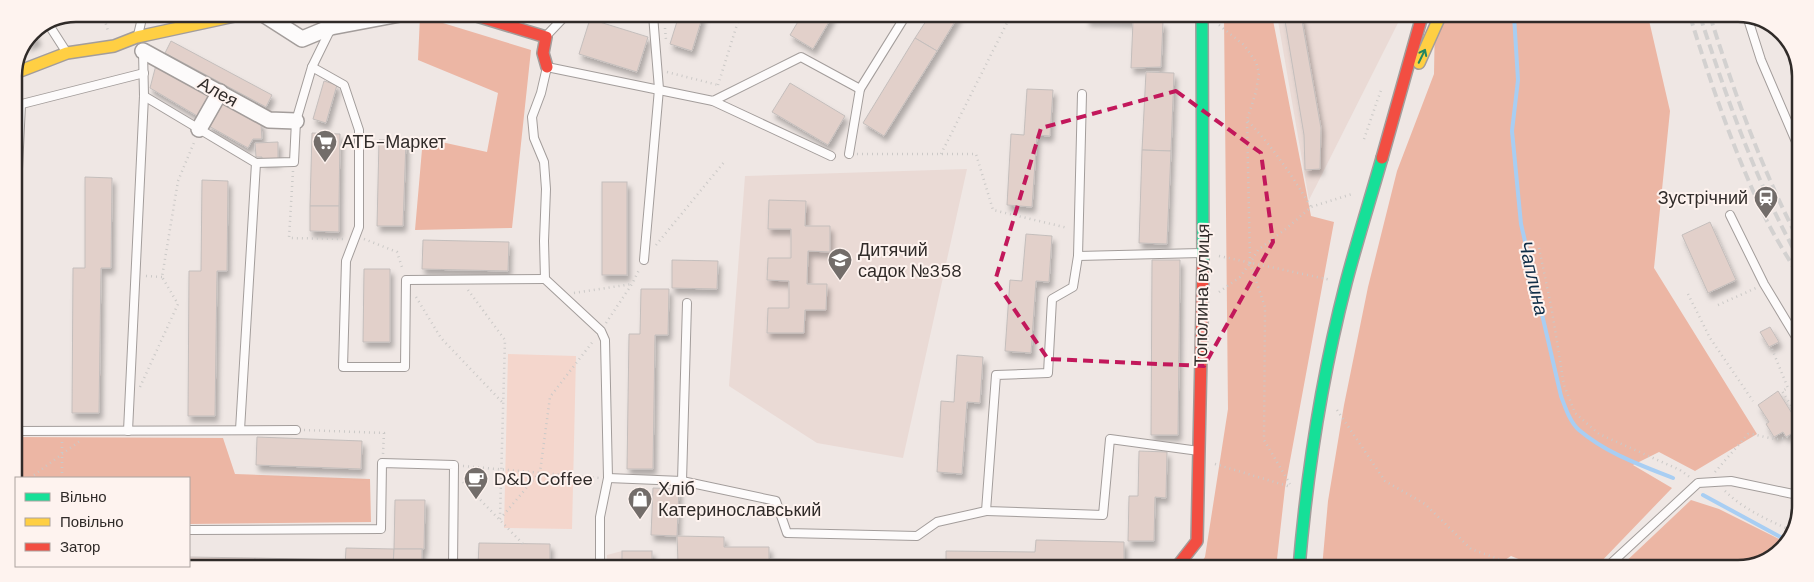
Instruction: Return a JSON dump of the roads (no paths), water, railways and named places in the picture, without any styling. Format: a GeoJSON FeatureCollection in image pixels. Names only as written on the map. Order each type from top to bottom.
{"type":"FeatureCollection","features":[{"type":"Feature","properties":{"kind":"street"},"geometry":{"type":"LineString","coordinates":[[23,70],[67,53],[140,44],[216,22]]}},
{"type":"Feature","properties":{"kind":"street"},"geometry":{"type":"LineString","coordinates":[[275,22],[302,39],[331,22]]}},
{"type":"Feature","properties":{"kind":"street"},"geometry":{"type":"LineString","coordinates":[[498,22],[546,36],[543,53],[547,67]]}},
{"type":"Feature","properties":{"kind":"street","name":"Тополина вулиця"},"geometry":{"type":"LineString","coordinates":[[1182,560],[1197,541],[1203,253],[1202,22]]}},
{"type":"Feature","properties":{"kind":"street"},"geometry":{"type":"LineString","coordinates":[[1300,560],[1326,372],[1336,327],[1379,164],[1420,22]]}},
{"type":"Feature","properties":{"kind":"street"},"geometry":{"type":"LineString","coordinates":[[1400,96],[1422,57],[1437,22]]}},
{"type":"Feature","properties":{"kind":"street","name":"Алея"},"geometry":{"type":"LineString","coordinates":[[140,44],[269,120],[296,121]]}},
{"type":"Feature","properties":{"kind":"street"},"geometry":{"type":"LineString","coordinates":[[199,129],[220,92]]}},
{"type":"Feature","properties":{"kind":"lane"},"geometry":{"type":"LineString","coordinates":[[128,431],[144,96],[144,73],[140,44],[142,22]]}},
{"type":"Feature","properties":{"kind":"lane"},"geometry":{"type":"LineString","coordinates":[[144,96],[256,163],[294,162],[296,121],[312,67],[333,22]]}},
{"type":"Feature","properties":{"kind":"lane"},"geometry":{"type":"LineString","coordinates":[[546,36],[559,22]]}},
{"type":"Feature","properties":{"kind":"lane"},"geometry":{"type":"LineString","coordinates":[[644,260],[659,89],[654,22]]}},
{"type":"Feature","properties":{"kind":"lane"},"geometry":{"type":"LineString","coordinates":[[849,154],[860,89],[902,22]]}},
{"type":"Feature","properties":{"kind":"lane"},"geometry":{"type":"LineString","coordinates":[[1749,24],[1761,60],[1791,130]]}},
{"type":"Feature","properties":{"kind":"lane"},"geometry":{"type":"LineString","coordinates":[[52,29],[67,53]]}},
{"type":"Feature","properties":{"kind":"lane"},"geometry":{"type":"LineString","coordinates":[[713,101],[801,58],[860,89]]}},
{"type":"Feature","properties":{"kind":"lane"},"geometry":{"type":"LineString","coordinates":[[312,67],[344,84],[359,130],[359,227],[346,262],[343,367],[405,367],[406,280],[545,279],[601,331],[605,340],[608,478],[600,517],[600,560]]}},
{"type":"Feature","properties":{"kind":"lane"},"geometry":{"type":"LineString","coordinates":[[545,279],[546,189],[544,162],[534,138],[532,117],[547,67],[713,101],[831,156]]}},
{"type":"Feature","properties":{"kind":"lane"},"geometry":{"type":"LineString","coordinates":[[22,104],[144,73]]}},
{"type":"Feature","properties":{"kind":"lane"},"geometry":{"type":"LineString","coordinates":[[986,511],[996,375],[1048,373],[1052,299],[1073,287],[1078,256],[1082,94]]}},
{"type":"Feature","properties":{"kind":"lane"},"geometry":{"type":"LineString","coordinates":[[240,430],[256,163]]}},
{"type":"Feature","properties":{"kind":"lane"},"geometry":{"type":"LineString","coordinates":[[1730,215],[1764,284],[1792,330]]}},
{"type":"Feature","properties":{"kind":"lane"},"geometry":{"type":"LineString","coordinates":[[1078,256],[1203,253]]}},
{"type":"Feature","properties":{"kind":"lane"},"geometry":{"type":"LineString","coordinates":[[682,481],[687,303]]}},
{"type":"Feature","properties":{"kind":"lane"},"geometry":{"type":"LineString","coordinates":[[23,431],[296,430]]}},
{"type":"Feature","properties":{"kind":"lane"},"geometry":{"type":"LineString","coordinates":[[608,478],[682,481],[776,501],[787,533],[917,536],[937,522],[986,511],[1103,515],[1110,439],[1199,455]]}},
{"type":"Feature","properties":{"kind":"lane"},"geometry":{"type":"LineString","coordinates":[[190,530],[382,528],[382,464],[454,469],[453,560]]}},
{"type":"Feature","properties":{"kind":"lane"},"geometry":{"type":"LineString","coordinates":[[1615,560],[1701,483],[1731,481],[1792,494]]}},
{"type":"Feature","properties":{"kind":"waterway","name":"Чаплина"},"geometry":{"type":"LineString","coordinates":[[1514,22],[1518,80],[1512,131],[1521,224],[1561,396],[1573,423],[1589,438],[1624,458],[1673,478]]}},
{"type":"Feature","properties":{"kind":"waterway"},"geometry":{"type":"LineString","coordinates":[[1703,495],[1781,537]]}},
{"type":"Feature","properties":{"kind":"railway"},"geometry":{"type":"LineString","coordinates":[[1692,22],[1743,168],[1769,225],[1791,264]]}},
{"type":"Feature","properties":{"kind":"railway"},"geometry":{"type":"LineString","coordinates":[[1702,22],[1756,170],[1791,244]]}},
{"type":"Feature","properties":{"kind":"railway"},"geometry":{"type":"LineString","coordinates":[[1712,22],[1750,130],[1773,187],[1791,225]]}},
{"type":"Feature","properties":{"kind":"place","name":"АТБ-Маркет"},"geometry":{"type":"Point","coordinates":[325,163]}},
{"type":"Feature","properties":{"kind":"place","name":"Зустрічний"},"geometry":{"type":"Point","coordinates":[1766,219]}},
{"type":"Feature","properties":{"kind":"place","name":"Дитячий садок №358"},"geometry":{"type":"Point","coordinates":[840,281]}},
{"type":"Feature","properties":{"kind":"place","name":"D&D Coffee"},"geometry":{"type":"Point","coordinates":[476,500]}},
{"type":"Feature","properties":{"kind":"place","name":"Хліб Катеринославський"},"geometry":{"type":"Point","coordinates":[640,520]}}]}
